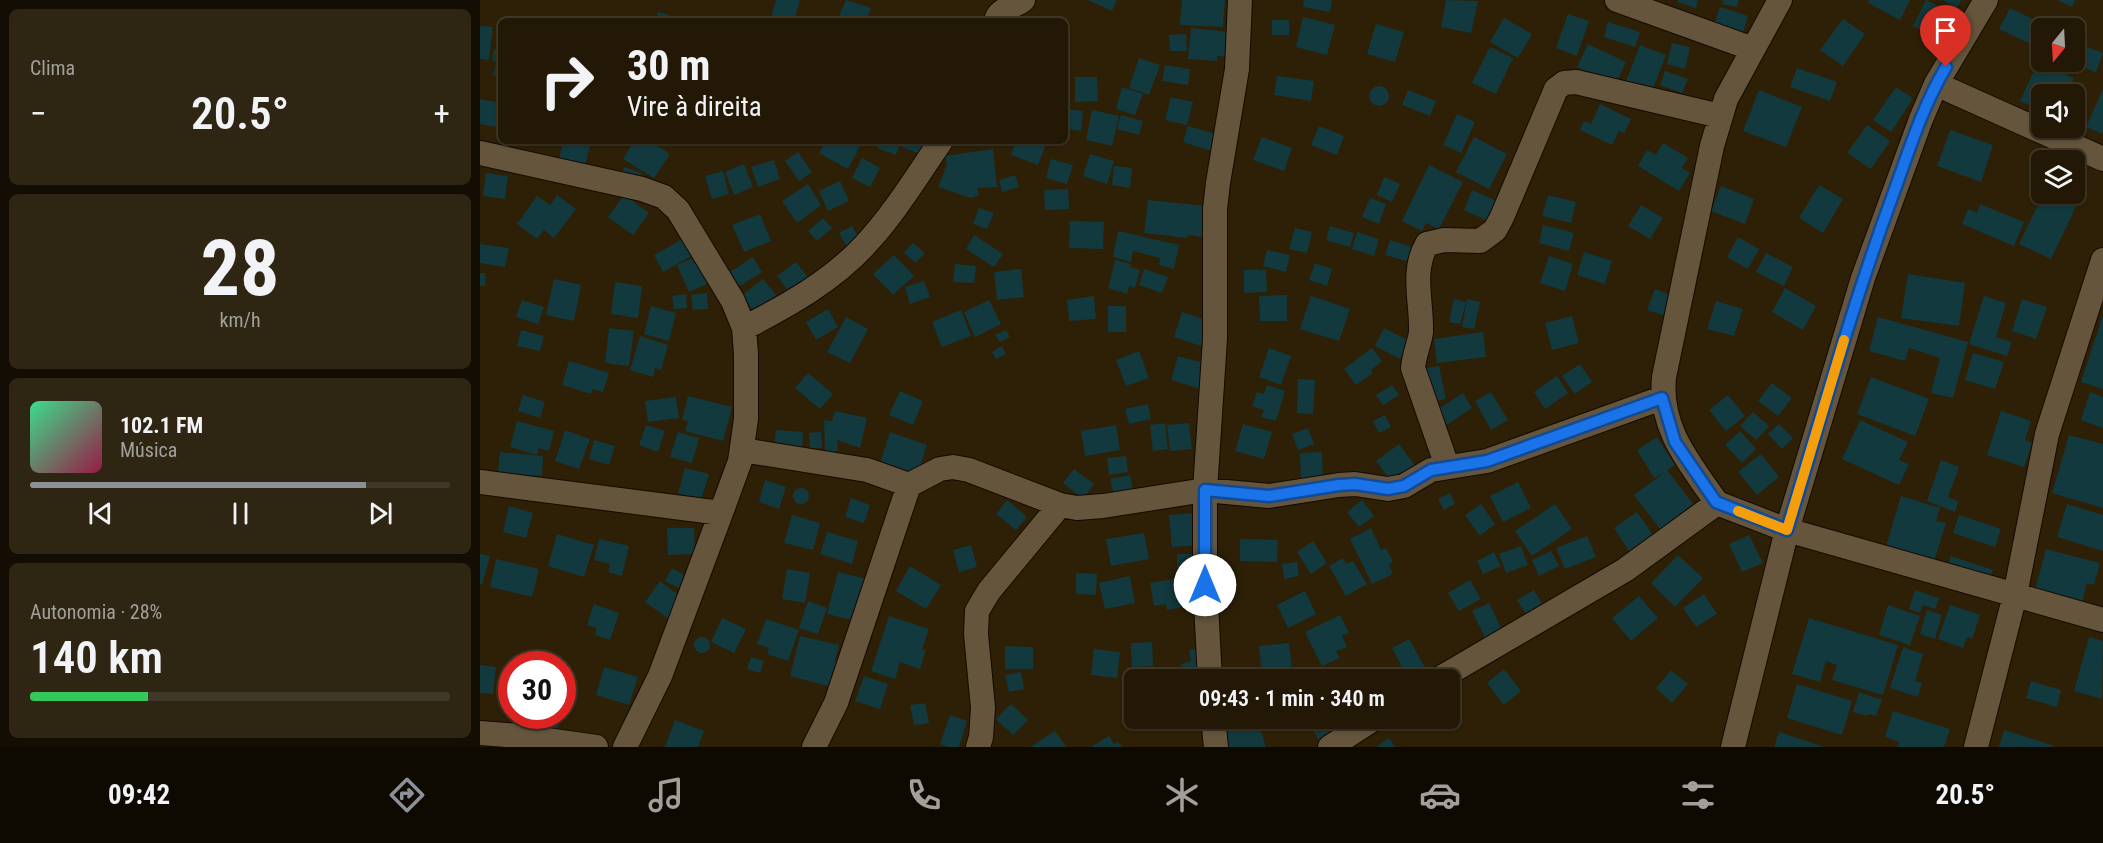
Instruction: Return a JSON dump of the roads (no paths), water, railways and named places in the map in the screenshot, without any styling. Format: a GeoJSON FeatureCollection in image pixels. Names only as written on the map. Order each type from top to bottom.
{"type":"FeatureCollection","features":[{"type":"Feature","properties":{"kind":"street"},"geometry":{"type":"LineString","coordinates":[[997,18],[1003,10],[1023,0]]}},
{"type":"Feature","properties":{"kind":"street"},"geometry":{"type":"LineString","coordinates":[[1209,669],[1205,585],[1205,490],[1215,339],[1215,209],[1238,69],[1240,0]]}},
{"type":"Feature","properties":{"kind":"street"},"geometry":{"type":"LineString","coordinates":[[1617,0],[1753,49]]}},
{"type":"Feature","properties":{"kind":"street"},"geometry":{"type":"LineString","coordinates":[[1780,0],[1726,99],[1720,116],[1664,377],[1662,398],[1675,442],[1716,502],[1787,530],[2103,620]]}},
{"type":"Feature","properties":{"kind":"street"},"geometry":{"type":"LineString","coordinates":[[1733,747],[1787,530],[1863,278],[1936,84],[1986,0]]}},
{"type":"Feature","properties":{"kind":"street"},"geometry":{"type":"LineString","coordinates":[[1447,466],[1413,368],[1414,354],[1421,335],[1418,270],[1421,255],[1427,244],[1444,240],[1480,241],[1495,230],[1556,89],[1564,83],[1576,82],[1720,116]]}},
{"type":"Feature","properties":{"kind":"street"},"geometry":{"type":"LineString","coordinates":[[1936,84],[2103,159]]}},
{"type":"Feature","properties":{"kind":"street"},"geometry":{"type":"LineString","coordinates":[[744,328],[776,312],[839,270],[864,247],[882,226],[939,144]]}},
{"type":"Feature","properties":{"kind":"street"},"geometry":{"type":"LineString","coordinates":[[480,153],[642,189],[664,197],[678,210],[733,301],[744,328],[746,419],[742,450],[663,668],[625,747]]}},
{"type":"Feature","properties":{"kind":"street"},"geometry":{"type":"LineString","coordinates":[[1976,747],[2015,595],[2047,434],[2103,260]]}},
{"type":"Feature","properties":{"kind":"street"},"geometry":{"type":"LineString","coordinates":[[814,747],[836,703],[909,485],[940,469],[953,467],[969,470],[1060,505],[1077,508],[1205,490],[1269,496],[1355,484],[1388,489],[1404,486],[1431,470],[1487,461],[1662,398]]}},
{"type":"Feature","properties":{"kind":"street"},"geometry":{"type":"LineString","coordinates":[[742,450],[867,470],[909,485]]}},
{"type":"Feature","properties":{"kind":"street"},"geometry":{"type":"LineString","coordinates":[[480,482],[721,513]]}},
{"type":"Feature","properties":{"kind":"street"},"geometry":{"type":"LineString","coordinates":[[1456,669],[1615,576],[1716,502]]}},
{"type":"Feature","properties":{"kind":"street"},"geometry":{"type":"LineString","coordinates":[[978,747],[983,708],[976,634],[977,611],[989,591],[1060,505]]}},
{"type":"Feature","properties":{"kind":"street"},"geometry":{"type":"LineString","coordinates":[[1214,729],[1216,747]]}},
{"type":"Feature","properties":{"kind":"street"},"geometry":{"type":"LineString","coordinates":[[1330,747],[1358,729]]}},
{"type":"Feature","properties":{"kind":"street"},"geometry":{"type":"LineString","coordinates":[[480,733],[596,747]]}}]}
